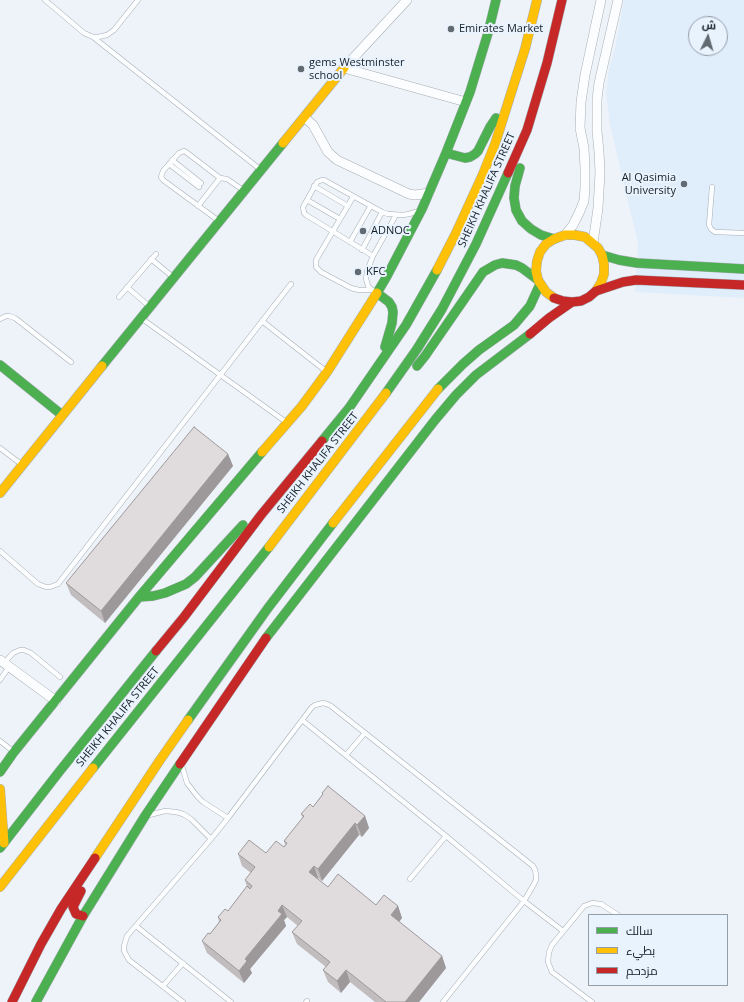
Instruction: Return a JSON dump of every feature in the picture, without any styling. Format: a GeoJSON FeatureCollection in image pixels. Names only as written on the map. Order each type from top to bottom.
{"type":"FeatureCollection","features":[{"type":"Feature","properties":{"kind":"main road"},"geometry":{"type":"LineString","coordinates":[[0,772],[14,752],[139,596],[288,423],[327,372],[396,259],[422,209],[446,153],[480,63],[496,0]]}},
{"type":"Feature","properties":{"kind":"main road","name":"SHEIKH KHALIFA STREET"},"geometry":{"type":"LineString","coordinates":[[2,846],[64,766],[184,617],[261,515],[349,408],[418,305],[456,233],[495,144],[523,56],[536,0]]}},
{"type":"Feature","properties":{"kind":"main road","name":"SHEIKH KHALIFA STREET"},"geometry":{"type":"LineString","coordinates":[[0,887],[324,475],[391,387],[430,329],[459,276],[492,210],[527,130],[547,63],[562,0]]}},
{"type":"Feature","properties":{"kind":"main road"},"geometry":{"type":"LineString","coordinates":[[0,493],[344,68]]}},
{"type":"Feature","properties":{"kind":"main road"},"geometry":{"type":"LineString","coordinates":[[446,153],[465,158],[475,154],[493,122],[506,109]]}},
{"type":"Feature","properties":{"kind":"main road"},"geometry":{"type":"LineString","coordinates":[[527,130],[525,154],[515,186],[514,198],[516,210],[522,221],[531,229],[541,235],[554,239]]}},
{"type":"Feature","properties":{"kind":"main road"},"geometry":{"type":"LineString","coordinates":[[12,1002],[41,944],[61,909],[160,760],[268,608],[441,385],[479,350],[514,325],[530,306],[539,282],[536,271],[538,257],[546,244],[565,235],[575,235],[585,237],[598,248],[602,255],[604,274],[596,291],[581,301],[563,302],[554,298],[546,292],[539,282],[516,265],[502,263],[489,268],[479,277],[418,365],[391,387]]}},
{"type":"Feature","properties":{"kind":"main road"},"geometry":{"type":"LineString","coordinates":[[602,255],[618,260],[637,262],[744,269]]}},
{"type":"Feature","properties":{"kind":"main road"},"geometry":{"type":"LineString","coordinates":[[596,291],[623,282],[636,280],[744,285]]}},
{"type":"Feature","properties":{"kind":"main road"},"geometry":{"type":"LineString","coordinates":[[375,292],[389,302],[392,307],[394,318],[379,365]]}},
{"type":"Feature","properties":{"kind":"main road"},"geometry":{"type":"LineString","coordinates":[[36,1002],[83,916],[145,816],[261,644],[456,395],[476,375],[572,302]]}},
{"type":"Feature","properties":{"kind":"main road"},"geometry":{"type":"LineString","coordinates":[[0,365],[62,415]]}},
{"type":"Feature","properties":{"kind":"main road"},"geometry":{"type":"LineString","coordinates":[[139,596],[154,596],[186,584],[195,577],[242,526],[248,521],[261,515]]}},
{"type":"Feature","properties":{"kind":"main road"},"geometry":{"type":"LineString","coordinates":[[261,644],[275,613],[275,609],[273,607],[268,608]]}},
{"type":"Feature","properties":{"kind":"main road"},"geometry":{"type":"LineString","coordinates":[[0,789],[2,846]]}},
{"type":"Feature","properties":{"kind":"main road"},"geometry":{"type":"LineString","coordinates":[[83,916],[76,914],[74,911],[74,904],[89,875],[96,856]]}},
{"type":"Feature","properties":{"kind":"street"},"geometry":{"type":"LineString","coordinates":[[407,0],[344,68],[466,102]]}},
{"type":"Feature","properties":{"kind":"street"},"geometry":{"type":"LineString","coordinates":[[565,235],[580,213],[584,201],[585,168],[584,148],[580,128],[581,102],[585,75],[601,0]]}},
{"type":"Feature","properties":{"kind":"street"},"geometry":{"type":"LineString","coordinates":[[593,243],[598,208],[600,173],[597,130],[597,99],[618,0]]}},
{"type":"Feature","properties":{"kind":"street"},"geometry":{"type":"LineString","coordinates":[[304,117],[310,122],[328,152],[337,160],[408,194],[415,195],[429,193]]}},
{"type":"Feature","properties":{"kind":"street"},"geometry":{"type":"LineString","coordinates":[[4,663],[56,701]]}},
{"type":"Feature","properties":{"kind":"lane"},"geometry":{"type":"LineString","coordinates":[[45,0],[84,33],[93,37],[261,170]]}},
{"type":"Feature","properties":{"kind":"lane"},"geometry":{"type":"LineString","coordinates":[[93,37],[111,33],[138,0]]}},
{"type":"Feature","properties":{"kind":"lane"},"geometry":{"type":"LineString","coordinates":[[220,222],[162,179],[162,173],[170,162],[179,152],[184,151],[220,178],[227,178],[244,191]]}},
{"type":"Feature","properties":{"kind":"lane"},"geometry":{"type":"LineString","coordinates":[[170,162],[200,185]]}},
{"type":"Feature","properties":{"kind":"lane"},"geometry":{"type":"LineString","coordinates":[[198,206],[220,178]]}},
{"type":"Feature","properties":{"kind":"lane"},"geometry":{"type":"LineString","coordinates":[[372,256],[304,213],[303,207],[317,182],[324,180],[370,207],[382,212],[396,215],[409,214],[422,209]]}},
{"type":"Feature","properties":{"kind":"lane"},"geometry":{"type":"LineString","coordinates":[[314,186],[348,206]]}},
{"type":"Feature","properties":{"kind":"lane"},"geometry":{"type":"LineString","coordinates":[[712,187],[711,229],[715,232],[744,233]]}},
{"type":"Feature","properties":{"kind":"lane"},"geometry":{"type":"LineString","coordinates":[[353,197],[316,260],[316,264],[318,270],[352,288],[375,292]]}},
{"type":"Feature","properties":{"kind":"lane"},"geometry":{"type":"LineString","coordinates":[[307,200],[340,219]]}},
{"type":"Feature","properties":{"kind":"lane"},"geometry":{"type":"LineString","coordinates":[[350,242],[370,207]]}},
{"type":"Feature","properties":{"kind":"lane"},"geometry":{"type":"LineString","coordinates":[[362,250],[382,212]]}},
{"type":"Feature","properties":{"kind":"lane"},"geometry":{"type":"LineString","coordinates":[[375,292],[368,286],[366,275],[372,256],[396,215]]}},
{"type":"Feature","properties":{"kind":"lane"},"geometry":{"type":"LineString","coordinates":[[119,297],[156,254]]}},
{"type":"Feature","properties":{"kind":"lane"},"geometry":{"type":"LineString","coordinates":[[151,259],[174,278]]}},
{"type":"Feature","properties":{"kind":"lane"},"geometry":{"type":"LineString","coordinates":[[0,551],[38,584],[50,587],[58,584],[291,284]]}},
{"type":"Feature","properties":{"kind":"lane"},"geometry":{"type":"LineString","coordinates":[[127,287],[150,307]]}},
{"type":"Feature","properties":{"kind":"lane"},"geometry":{"type":"LineString","coordinates":[[0,319],[9,316],[15,318],[71,362]]}},
{"type":"Feature","properties":{"kind":"lane"},"geometry":{"type":"LineString","coordinates":[[141,318],[288,423]]}},
{"type":"Feature","properties":{"kind":"lane"},"geometry":{"type":"LineString","coordinates":[[262,321],[327,372]]}},
{"type":"Feature","properties":{"kind":"lane"},"geometry":{"type":"LineString","coordinates":[[0,448],[22,465]]}},
{"type":"Feature","properties":{"kind":"lane"},"geometry":{"type":"LineString","coordinates":[[0,680],[4,663],[13,653],[20,650],[31,653],[60,677]]}},
{"type":"Feature","properties":{"kind":"lane"},"geometry":{"type":"LineString","coordinates":[[183,1002],[129,960],[124,951],[127,936],[228,818],[312,707],[323,703],[331,706],[533,866],[536,880],[524,900],[443,1002]]}},
{"type":"Feature","properties":{"kind":"lane"},"geometry":{"type":"LineString","coordinates":[[302,720],[563,930]]}},
{"type":"Feature","properties":{"kind":"lane"},"geometry":{"type":"LineString","coordinates":[[346,755],[365,733]]}},
{"type":"Feature","properties":{"kind":"lane"},"geometry":{"type":"LineString","coordinates":[[0,741],[14,752]]}},
{"type":"Feature","properties":{"kind":"lane"},"geometry":{"type":"LineString","coordinates":[[181,762],[187,783],[197,796],[203,802],[228,818]]}},
{"type":"Feature","properties":{"kind":"lane"},"geometry":{"type":"LineString","coordinates":[[145,816],[165,811],[183,814],[191,819],[211,839]]}},
{"type":"Feature","properties":{"kind":"lane"},"geometry":{"type":"LineString","coordinates":[[410,879],[446,836]]}},
{"type":"Feature","properties":{"kind":"lane"},"geometry":{"type":"LineString","coordinates":[[592,1002],[552,972],[548,957],[550,949],[563,930],[584,906],[597,903],[602,904],[617,914]]}},
{"type":"Feature","properties":{"kind":"lane"},"geometry":{"type":"LineString","coordinates":[[136,926],[231,1002]]}},
{"type":"Feature","properties":{"kind":"lane"},"geometry":{"type":"LineString","coordinates":[[163,986],[183,963]]}},
{"type":"Feature","properties":{"kind":"shaded area","name":"Al Qasimia University"},"geometry":{"type":"Polygon","coordinates":[[[624,0],[744,0],[744,298],[635,292],[638,243],[610,125],[606,92],[609,69],[615,48],[624,0]]]}},
{"type":"Feature","properties":{"kind":"building"},"geometry":{"type":"Polygon","coordinates":[[[194,427],[228,454],[101,611],[66,583],[194,427]]]}},
{"type":"Feature","properties":{"kind":"building"},"geometry":{"type":"Polygon","coordinates":[[[328,786],[365,816],[357,825],[355,823],[318,869],[314,866],[309,872],[328,887],[338,874],[376,905],[384,895],[398,906],[391,915],[442,956],[405,1002],[386,1002],[346,970],[337,981],[323,970],[330,962],[292,932],[302,921],[282,905],[278,911],[282,914],[245,959],[247,961],[239,971],[202,941],[208,933],[210,934],[221,920],[218,917],[225,909],[228,911],[247,886],[250,889],[252,886],[245,880],[255,867],[238,854],[249,840],[266,853],[276,841],[284,847],[287,843],[284,841],[304,816],[301,814],[310,804],[313,807],[328,786]]]}},
{"type":"Feature","properties":{"kind":"traffic: fast"},"geometry":{"type":"LineString","coordinates":[[377,293],[422,209],[446,153],[470,92],[488,33],[496,0]]}},
{"type":"Feature","properties":{"kind":"traffic: fast"},"geometry":{"type":"LineString","coordinates":[[446,153],[465,158],[475,154],[496,118]]}},
{"type":"Feature","properties":{"kind":"traffic: fast"},"geometry":{"type":"LineString","coordinates":[[102,366],[283,143]]}},
{"type":"Feature","properties":{"kind":"traffic: fast"},"geometry":{"type":"LineString","coordinates":[[520,168],[515,186],[514,198],[516,210],[522,221],[531,229],[541,235],[554,239]]}},
{"type":"Feature","properties":{"kind":"traffic: fast"},"geometry":{"type":"LineString","coordinates":[[386,393],[417,349],[442,309],[476,244],[508,173]]}},
{"type":"Feature","properties":{"kind":"traffic: fast"},"geometry":{"type":"LineString","coordinates":[[602,255],[637,263],[744,269]]}},
{"type":"Feature","properties":{"kind":"traffic: fast"},"geometry":{"type":"LineString","coordinates":[[417,366],[483,272],[502,263],[516,265],[538,280]]}},
{"type":"Feature","properties":{"kind":"traffic: fast"},"geometry":{"type":"LineString","coordinates":[[322,441],[349,408],[406,325],[437,270]]}},
{"type":"Feature","properties":{"kind":"traffic: fast"},"geometry":{"type":"LineString","coordinates":[[438,389],[479,350],[514,325],[530,306],[540,284]]}},
{"type":"Feature","properties":{"kind":"traffic: fast"},"geometry":{"type":"LineString","coordinates":[[377,293],[389,302],[393,312],[392,323],[385,347]]}},
{"type":"Feature","properties":{"kind":"traffic: fast"},"geometry":{"type":"LineString","coordinates":[[266,638],[456,395],[476,375],[530,334]]}},
{"type":"Feature","properties":{"kind":"traffic: fast"},"geometry":{"type":"LineString","coordinates":[[0,365],[62,415]]}},
{"type":"Feature","properties":{"kind":"traffic: fast"},"geometry":{"type":"LineString","coordinates":[[0,772],[14,752],[139,597],[262,452]]}},
{"type":"Feature","properties":{"kind":"traffic: fast"},"geometry":{"type":"LineString","coordinates":[[188,720],[268,608],[333,523]]}},
{"type":"Feature","properties":{"kind":"traffic: fast"},"geometry":{"type":"LineString","coordinates":[[139,597],[165,593],[186,584],[195,577],[243,525]]}},
{"type":"Feature","properties":{"kind":"traffic: fast"},"geometry":{"type":"LineString","coordinates":[[93,768],[269,547]]}},
{"type":"Feature","properties":{"kind":"traffic: fast"},"geometry":{"type":"LineString","coordinates":[[0,848],[156,651]]}},
{"type":"Feature","properties":{"kind":"traffic: fast"},"geometry":{"type":"LineString","coordinates":[[36,1002],[83,916],[145,816],[180,764]]}},
{"type":"Feature","properties":{"kind":"traffic: slow"},"geometry":{"type":"LineString","coordinates":[[437,270],[456,233],[495,144],[525,49],[537,0]]}},
{"type":"Feature","properties":{"kind":"traffic: slow"},"geometry":{"type":"LineString","coordinates":[[283,143],[344,68]]}},
{"type":"Feature","properties":{"kind":"traffic: slow"},"geometry":{"type":"LineString","coordinates":[[554,298],[546,292],[538,280],[536,271],[537,261],[540,252],[546,244],[565,235],[585,237],[598,248],[602,255],[604,274],[596,291]]}},
{"type":"Feature","properties":{"kind":"traffic: slow"},"geometry":{"type":"LineString","coordinates":[[262,452],[302,406],[327,372],[377,293]]}},
{"type":"Feature","properties":{"kind":"traffic: slow"},"geometry":{"type":"LineString","coordinates":[[0,493],[102,366]]}},
{"type":"Feature","properties":{"kind":"traffic: slow"},"geometry":{"type":"LineString","coordinates":[[333,523],[438,389]]}},
{"type":"Feature","properties":{"kind":"traffic: slow"},"geometry":{"type":"LineString","coordinates":[[269,547],[386,393]]}},
{"type":"Feature","properties":{"kind":"traffic: slow"},"geometry":{"type":"LineString","coordinates":[[95,858],[188,720]]}},
{"type":"Feature","properties":{"kind":"traffic: slow"},"geometry":{"type":"LineString","coordinates":[[0,887],[93,768]]}},
{"type":"Feature","properties":{"kind":"traffic: slow"},"geometry":{"type":"LineString","coordinates":[[0,789],[4,843]]}},
{"type":"Feature","properties":{"kind":"traffic: jam"},"geometry":{"type":"LineString","coordinates":[[508,173],[527,130],[547,63],[562,0]]}},
{"type":"Feature","properties":{"kind":"traffic: jam"},"geometry":{"type":"LineString","coordinates":[[554,298],[563,301],[581,301],[596,291],[623,282],[636,280],[744,285]]}},
{"type":"Feature","properties":{"kind":"traffic: jam"},"geometry":{"type":"LineString","coordinates":[[530,334],[549,318],[572,302]]}},
{"type":"Feature","properties":{"kind":"traffic: jam"},"geometry":{"type":"LineString","coordinates":[[156,651],[184,617],[261,515],[322,441]]}},
{"type":"Feature","properties":{"kind":"traffic: jam"},"geometry":{"type":"LineString","coordinates":[[180,764],[266,638]]}},
{"type":"Feature","properties":{"kind":"traffic: jam"},"geometry":{"type":"LineString","coordinates":[[12,1002],[41,944],[61,909],[95,858]]}},
{"type":"Feature","properties":{"kind":"traffic: jam"},"geometry":{"type":"LineString","coordinates":[[81,891],[73,907],[76,914],[83,916]]}},
{"type":"Feature","properties":{"kind":"place","name":"Emirates Market"},"geometry":{"type":"Point","coordinates":[451,29]}},
{"type":"Feature","properties":{"kind":"place","name":"gems Westminster school"},"geometry":{"type":"Point","coordinates":[301,69]}},
{"type":"Feature","properties":{"kind":"place","name":"Al Qasimia University"},"geometry":{"type":"Point","coordinates":[684,184]}},
{"type":"Feature","properties":{"kind":"place","name":"ADNOC"},"geometry":{"type":"Point","coordinates":[363,231]}},
{"type":"Feature","properties":{"kind":"place","name":"KFC"},"geometry":{"type":"Point","coordinates":[358,272]}}]}
